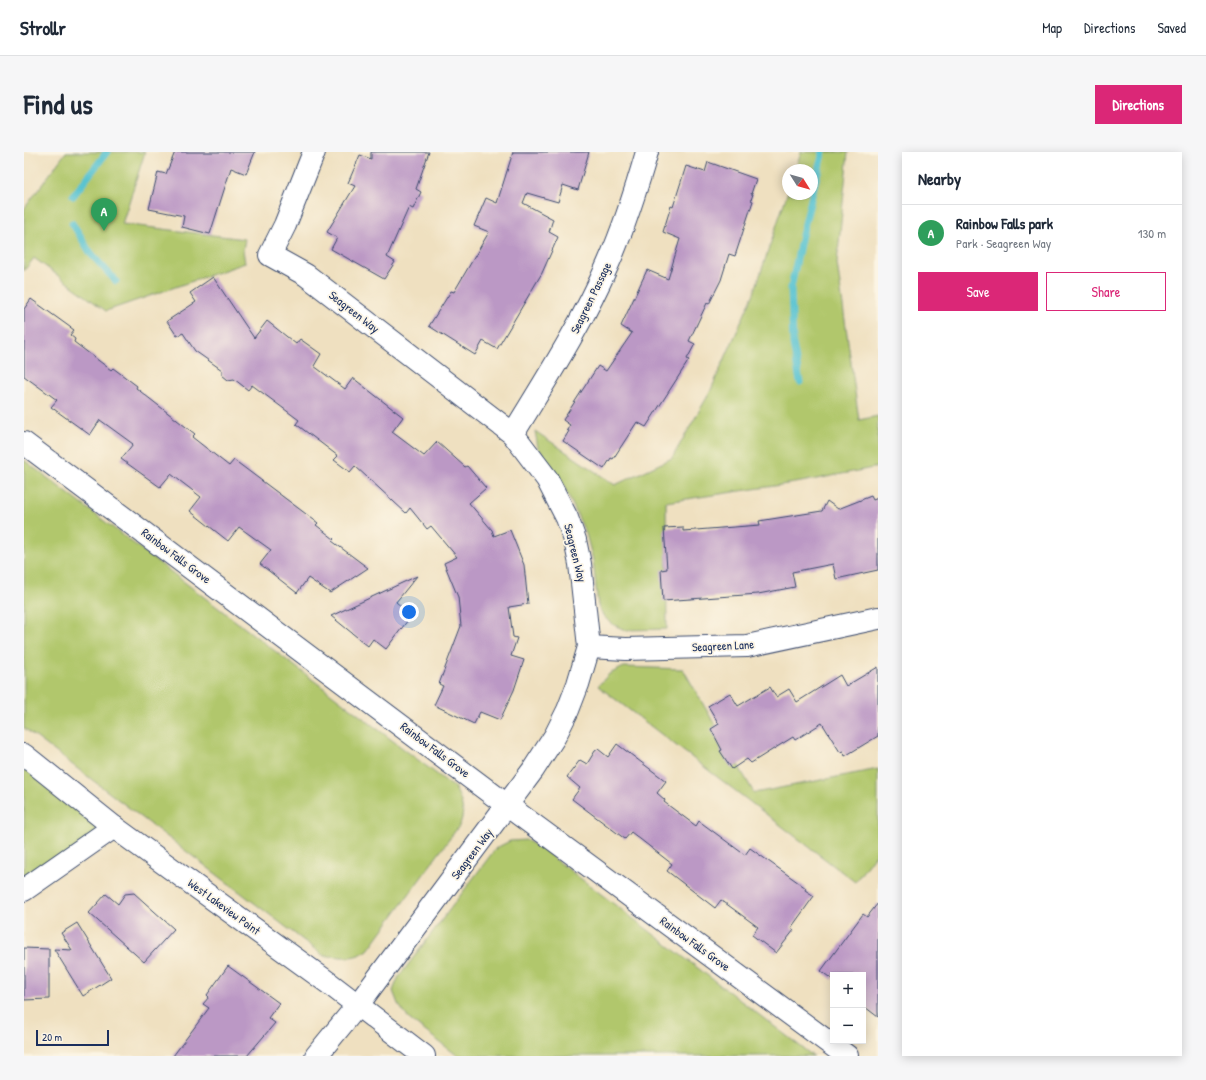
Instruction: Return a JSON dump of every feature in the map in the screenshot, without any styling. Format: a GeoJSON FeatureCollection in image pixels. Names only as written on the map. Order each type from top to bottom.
{"type":"FeatureCollection","features":[{"type":"Feature","properties":{"kind":"street","name":"Seagreen Way"},"geometry":{"type":"LineString","coordinates":[[314,152],[285,225],[270,255],[306,275],[513,434],[547,479],[567,518],[575,540],[580,564],[589,647],[578,684],[555,736],[508,806],[357,1006],[316,1056]]}},
{"type":"Feature","properties":{"kind":"street","name":"Seagreen Passage"},"geometry":{"type":"LineString","coordinates":[[513,434],[570,340],[609,264],[629,210],[647,152]]}},
{"type":"Feature","properties":{"kind":"street","name":"Rainbow Falls Grove"},"geometry":{"type":"LineString","coordinates":[[24,443],[508,806],[847,1056]]}},
{"type":"Feature","properties":{"kind":"street","name":"Seagreen Lane"},"geometry":{"type":"LineString","coordinates":[[589,647],[626,649],[747,646],[878,618]]}},
{"type":"Feature","properties":{"kind":"street","name":"West Lakeview Point"},"geometry":{"type":"LineString","coordinates":[[24,756],[114,827],[424,1056]]}},
{"type":"Feature","properties":{"kind":"street"},"geometry":{"type":"LineString","coordinates":[[24,890],[114,827]]}},
{"type":"Feature","properties":{"kind":"green space"},"geometry":{"type":"Polygon","coordinates":[[[66,152],[145,152],[122,224],[245,239],[243,250],[245,263],[106,311],[34,258],[24,271],[24,209],[66,152]]]}},
{"type":"Feature","properties":{"kind":"green space"},"geometry":{"type":"Polygon","coordinates":[[[801,152],[848,152],[837,263],[859,420],[878,416],[878,467],[801,482],[666,502],[667,629],[625,630],[614,625],[604,617],[598,606],[593,560],[586,534],[561,480],[538,448],[535,431],[615,485],[672,458],[710,392],[754,293],[785,200],[818,200],[818,164],[797,164],[801,152]]]}},
{"type":"Feature","properties":{"kind":"green space"},"geometry":{"type":"Polygon","coordinates":[[[24,460],[455,788],[460,798],[463,812],[459,826],[368,950],[352,957],[324,956],[24,728],[24,460]]]}},
{"type":"Feature","properties":{"kind":"green space"},"geometry":{"type":"Polygon","coordinates":[[[624,667],[683,669],[754,793],[878,769],[878,851],[855,882],[598,686],[609,674],[624,667]]]}},
{"type":"Feature","properties":{"kind":"green space"},"geometry":{"type":"Polygon","coordinates":[[[24,755],[114,827],[24,890],[24,755]]]}},
{"type":"Feature","properties":{"kind":"green space"},"geometry":{"type":"Polygon","coordinates":[[[526,840],[542,849],[813,1056],[458,1056],[409,1019],[398,1004],[393,991],[398,978],[496,848],[510,841],[526,840]]]}},
{"type":"Feature","properties":{"kind":"building"},"geometry":{"type":"Polygon","coordinates":[[[175,152],[255,152],[246,174],[231,168],[210,234],[182,227],[184,216],[149,209],[158,172],[166,174],[175,152]]]}},
{"type":"Feature","properties":{"kind":"building"},"geometry":{"type":"Polygon","coordinates":[[[371,152],[429,152],[416,189],[421,192],[413,209],[409,207],[387,257],[395,262],[384,279],[331,249],[337,238],[327,232],[355,186],[348,183],[360,155],[371,159],[371,152]]]}},
{"type":"Feature","properties":{"kind":"building"},"geometry":{"type":"Polygon","coordinates":[[[513,152],[589,152],[578,190],[563,185],[558,202],[527,193],[523,203],[553,219],[549,232],[558,237],[542,273],[497,349],[483,341],[475,355],[429,326],[451,291],[454,292],[489,232],[474,226],[486,198],[497,203],[513,152]]]}},
{"type":"Feature","properties":{"kind":"building"},"geometry":{"type":"Polygon","coordinates":[[[708,162],[756,179],[751,194],[753,194],[751,200],[753,201],[735,256],[729,254],[721,280],[709,304],[707,303],[689,341],[695,344],[687,359],[689,360],[646,427],[637,422],[613,459],[611,458],[604,469],[563,441],[569,431],[567,430],[570,425],[563,420],[598,366],[606,371],[632,333],[621,326],[647,270],[668,279],[680,239],[663,232],[671,206],[673,207],[686,166],[705,172],[708,162]]]}},
{"type":"Feature","properties":{"kind":"building"},"geometry":{"type":"Polygon","coordinates":[[[213,277],[254,338],[267,321],[296,344],[300,339],[321,354],[314,366],[345,389],[353,378],[403,417],[392,432],[424,456],[437,442],[465,467],[467,466],[486,488],[469,503],[492,530],[494,536],[510,530],[524,565],[528,604],[509,607],[513,637],[517,638],[511,656],[524,660],[514,690],[500,720],[480,712],[474,724],[434,705],[443,686],[439,684],[461,626],[458,597],[444,563],[457,557],[431,526],[427,529],[410,508],[406,513],[355,466],[350,472],[334,460],[338,456],[296,424],[299,420],[252,385],[248,390],[234,379],[228,380],[222,375],[222,370],[195,351],[183,333],[177,336],[167,321],[196,302],[190,293],[213,277]]]}},
{"type":"Feature","properties":{"kind":"building"},"geometry":{"type":"Polygon","coordinates":[[[31,299],[74,330],[70,335],[75,339],[74,342],[111,370],[113,368],[137,386],[136,388],[195,434],[192,437],[229,466],[234,460],[318,523],[316,525],[334,539],[332,541],[368,568],[330,593],[308,578],[297,593],[260,564],[271,550],[239,527],[228,541],[190,511],[201,497],[171,474],[160,487],[121,459],[133,444],[100,420],[90,435],[51,407],[57,400],[24,376],[24,309],[31,299]]]}},
{"type":"Feature","properties":{"kind":"building"},"geometry":{"type":"Polygon","coordinates":[[[871,496],[873,500],[878,498],[878,570],[836,579],[833,564],[792,572],[795,587],[758,594],[663,601],[661,570],[667,569],[664,528],[683,527],[683,531],[760,525],[759,521],[822,511],[827,501],[838,509],[871,496]]]}},
{"type":"Feature","properties":{"kind":"building"},"geometry":{"type":"Polygon","coordinates":[[[417,576],[396,602],[408,612],[408,620],[386,649],[373,639],[368,646],[331,616],[417,576]]]}},
{"type":"Feature","properties":{"kind":"building"},"geometry":{"type":"Polygon","coordinates":[[[878,667],[878,736],[845,756],[843,751],[840,752],[822,723],[795,740],[793,737],[751,763],[747,759],[732,769],[720,751],[722,750],[711,729],[719,724],[708,706],[730,693],[738,706],[770,687],[776,697],[789,689],[797,702],[840,675],[846,686],[878,667]]]}},
{"type":"Feature","properties":{"kind":"building"},"geometry":{"type":"Polygon","coordinates":[[[617,744],[666,781],[657,793],[665,800],[664,802],[696,826],[699,821],[745,855],[750,848],[806,888],[805,890],[814,896],[791,928],[794,930],[776,953],[752,935],[758,927],[721,900],[715,908],[667,871],[672,864],[631,832],[625,839],[572,799],[580,788],[567,777],[580,760],[587,764],[595,751],[598,749],[608,757],[617,744]]]}},
{"type":"Feature","properties":{"kind":"building"},"geometry":{"type":"Polygon","coordinates":[[[134,893],[174,929],[144,962],[89,913],[106,894],[118,904],[125,894],[134,893]]]}},
{"type":"Feature","properties":{"kind":"building"},"geometry":{"type":"Polygon","coordinates":[[[878,903],[878,1017],[866,1008],[866,972],[830,972],[830,978],[821,971],[863,914],[867,917],[878,903]]]}},
{"type":"Feature","properties":{"kind":"building"},"geometry":{"type":"Polygon","coordinates":[[[77,923],[111,978],[83,996],[54,949],[72,950],[61,933],[77,923]]]}},
{"type":"Feature","properties":{"kind":"building"},"geometry":{"type":"Polygon","coordinates":[[[24,948],[49,949],[49,999],[24,1000],[24,948]]]}},
{"type":"Feature","properties":{"kind":"building"},"geometry":{"type":"Polygon","coordinates":[[[228,966],[279,1003],[268,1018],[275,1023],[247,1056],[173,1056],[209,1008],[203,1004],[209,997],[207,995],[228,966]]]}},
{"type":"Feature","properties":{"kind":"waterway"},"geometry":{"type":"LineString","coordinates":[[73,196],[107,152]]}},
{"type":"Feature","properties":{"kind":"waterway"},"geometry":{"type":"LineString","coordinates":[[800,382],[793,344],[791,288],[802,235],[823,152]]}},
{"type":"Feature","properties":{"kind":"waterway"},"geometry":{"type":"LineString","coordinates":[[72,223],[91,254],[116,281]]}},
{"type":"Feature","properties":{"kind":"place","name":"Rainbow Falls park"},"geometry":{"type":"Point","coordinates":[104,231]}}]}
